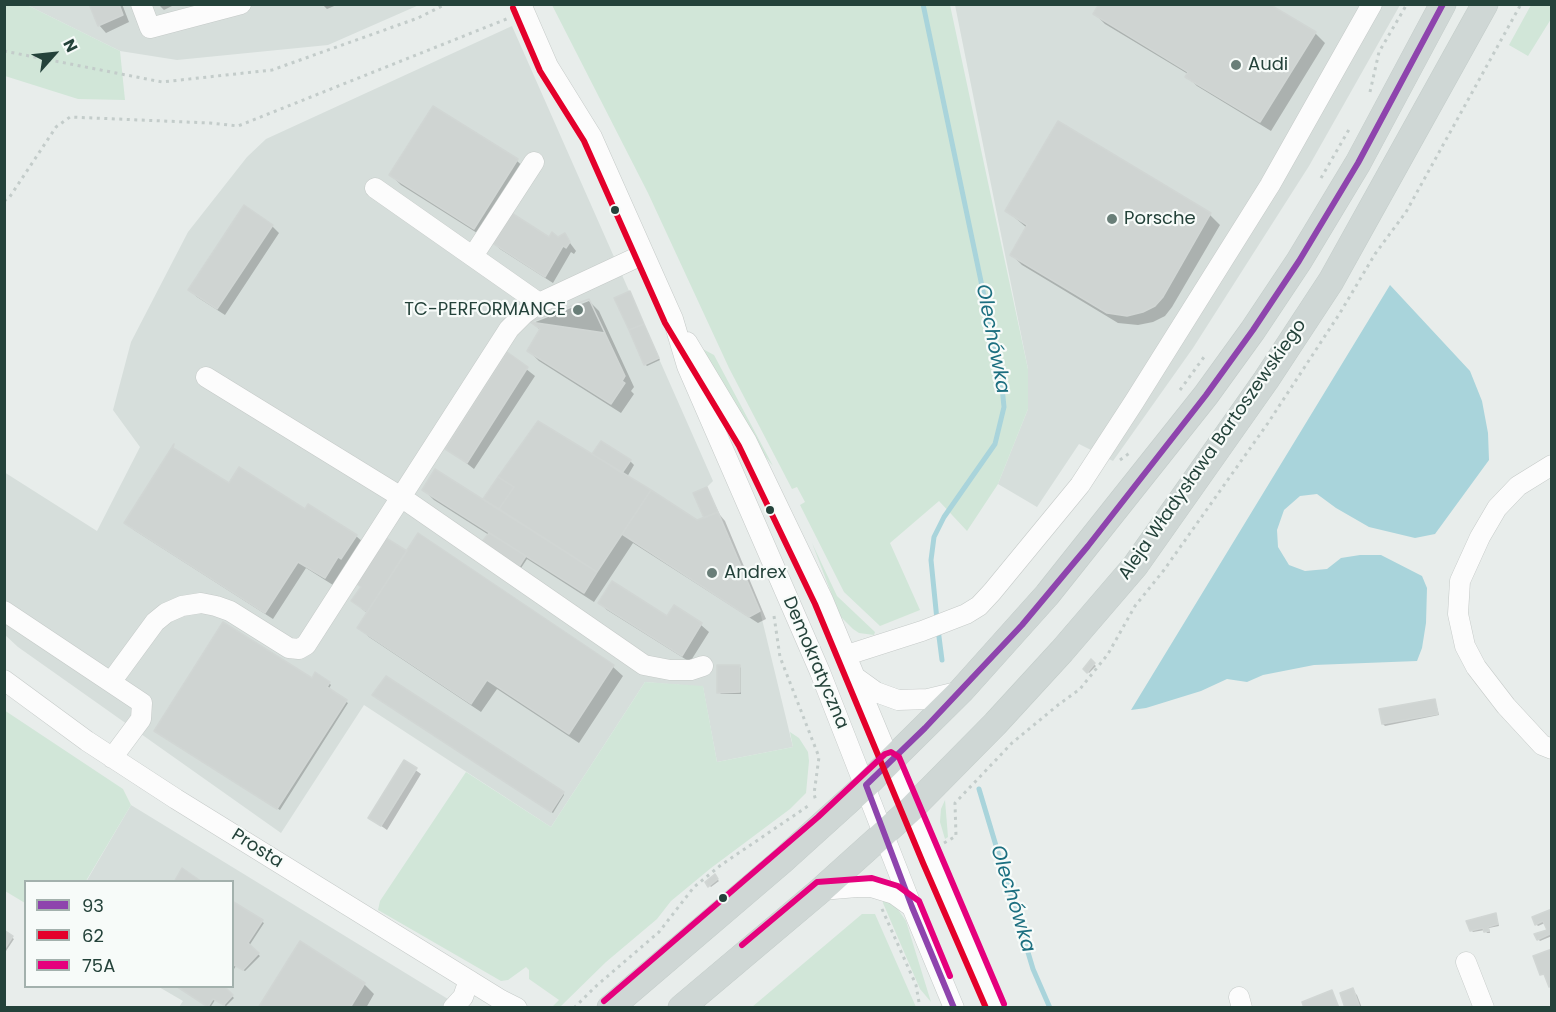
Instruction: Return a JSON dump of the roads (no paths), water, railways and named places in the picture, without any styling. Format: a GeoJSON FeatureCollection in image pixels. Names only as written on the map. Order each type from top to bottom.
{"type":"FeatureCollection","features":[{"type":"Feature","properties":{"kind":"main road","name":"Aleja Władysława Bartoszewskiego"},"geometry":{"type":"LineString","coordinates":[[610,1008],[782,861],[891,761],[961,691],[1022,625],[1088,546],[1206,395],[1299,261],[1346,182],[1443,4]]}},
{"type":"Feature","properties":{"kind":"main road","name":"Aleja Władysława Bartoszewskiego"},"geometry":{"type":"LineString","coordinates":[[681,1008],[821,890],[911,809],[981,739],[1062,651],[1135,566],[1266,380],[1330,281],[1485,4]]}},
{"type":"Feature","properties":{"kind":"street"},"geometry":{"type":"LineString","coordinates":[[141,4],[150,28],[206,9],[241,4]]}},
{"type":"Feature","properties":{"kind":"street"},"geometry":{"type":"LineString","coordinates":[[847,656],[966,614],[987,599],[1087,475],[1270,184],[1372,4]]}},
{"type":"Feature","properties":{"kind":"street","name":"Demokratyczna"},"geometry":{"type":"LineString","coordinates":[[523,8],[548,66],[592,137],[673,319],[687,366],[820,672],[954,1008]]}},
{"type":"Feature","properties":{"kind":"street"},"geometry":{"type":"LineString","coordinates":[[473,256],[534,162]]}},
{"type":"Feature","properties":{"kind":"street"},"geometry":{"type":"LineString","coordinates":[[375,188],[539,303]]}},
{"type":"Feature","properties":{"kind":"street"},"geometry":{"type":"LineString","coordinates":[[111,682],[155,621],[182,606],[201,603],[216,606],[230,611],[289,648],[299,649],[306,645],[509,329],[539,303],[644,254]]}},
{"type":"Feature","properties":{"kind":"street","name":"Demokratyczna"},"geometry":{"type":"LineString","coordinates":[[673,319],[747,442],[818,589],[996,1008]]}},
{"type":"Feature","properties":{"kind":"street"},"geometry":{"type":"LineString","coordinates":[[206,377],[401,497],[644,665],[670,670],[691,670],[703,666]]}},
{"type":"Feature","properties":{"kind":"street"},"geometry":{"type":"LineString","coordinates":[[1551,465],[1518,486],[1497,508],[1480,537],[1460,581],[1458,614],[1465,646],[1476,667],[1506,706],[1542,744],[1551,749]]}},
{"type":"Feature","properties":{"kind":"street"},"geometry":{"type":"LineString","coordinates":[[4,611],[142,703],[141,719],[112,758]]}},
{"type":"Feature","properties":{"kind":"street"},"geometry":{"type":"LineString","coordinates":[[858,679],[876,692],[898,700],[928,699],[961,691]]}},
{"type":"Feature","properties":{"kind":"street","name":"Prosta"},"geometry":{"type":"LineString","coordinates":[[4,680],[112,758],[517,1008]]}},
{"type":"Feature","properties":{"kind":"street"},"geometry":{"type":"LineString","coordinates":[[821,890],[857,886],[881,890],[894,894],[912,907]]}},
{"type":"Feature","properties":{"kind":"street"},"geometry":{"type":"LineString","coordinates":[[1466,962],[1484,1008]]}},
{"type":"Feature","properties":{"kind":"street"},"geometry":{"type":"LineString","coordinates":[[453,1008],[463,997],[470,980]]}},
{"type":"Feature","properties":{"kind":"water"},"geometry":{"type":"Polygon","coordinates":[[[1390,285],[1470,371],[1482,401],[1488,433],[1489,460],[1435,534],[1415,538],[1369,527],[1317,494],[1300,496],[1284,510],[1277,530],[1278,547],[1289,565],[1305,571],[1327,569],[1341,558],[1381,555],[1422,576],[1427,588],[1426,623],[1422,648],[1417,661],[1314,665],[1263,675],[1247,682],[1227,679],[1201,691],[1146,708],[1131,710],[1390,285]]]}},
{"type":"Feature","properties":{"kind":"waterway","name":"Olechówka"},"geometry":{"type":"LineString","coordinates":[[923,4],[1001,377],[1004,407],[995,444],[944,517],[934,537],[931,560],[937,620]]}},
{"type":"Feature","properties":{"kind":"waterway","name":"Olechówka"},"geometry":{"type":"LineString","coordinates":[[938,629],[942,660]]}},
{"type":"Feature","properties":{"kind":"waterway","name":"Olechówka"},"geometry":{"type":"LineString","coordinates":[[979,789],[1033,969],[1050,1008]]}},
{"type":"Feature","properties":{"kind":"place","name":"Audi"},"geometry":{"type":"Point","coordinates":[1236,65]}},
{"type":"Feature","properties":{"kind":"place","name":"Porsche"},"geometry":{"type":"Point","coordinates":[1112,219]}},
{"type":"Feature","properties":{"kind":"place","name":"TC-PERFORMANCE"},"geometry":{"type":"Point","coordinates":[578,310]}},
{"type":"Feature","properties":{"kind":"place","name":"Andrex"},"geometry":{"type":"Point","coordinates":[712,573]}}]}
